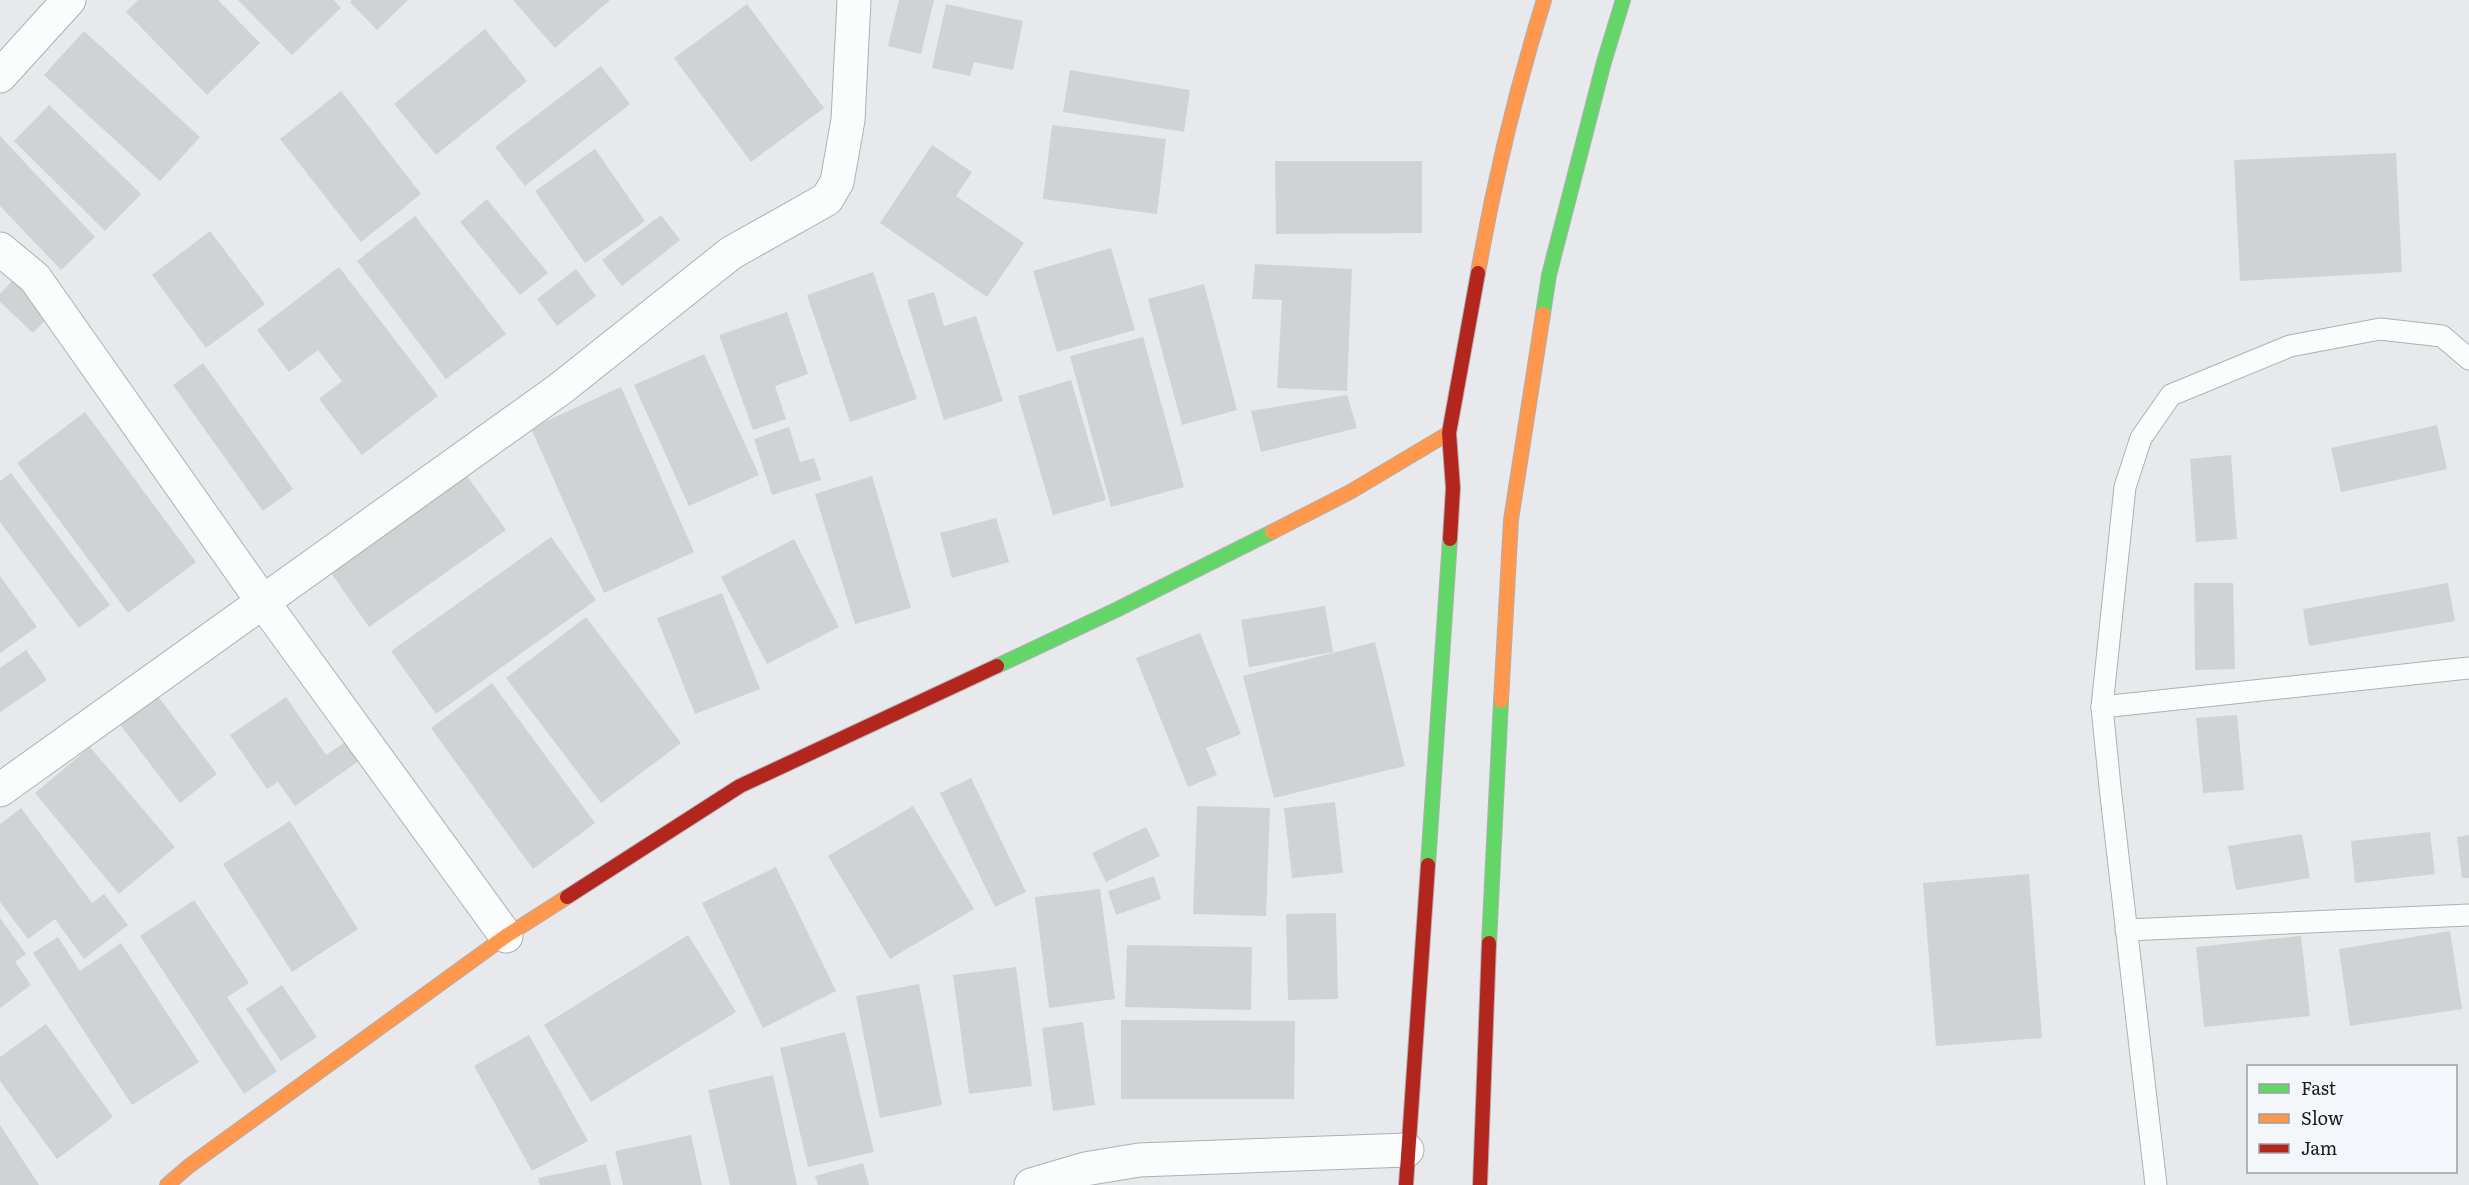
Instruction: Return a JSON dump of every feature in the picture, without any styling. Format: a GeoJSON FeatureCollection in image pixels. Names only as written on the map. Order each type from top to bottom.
{"type":"FeatureCollection","features":[{"type":"Feature","properties":{"kind":"main road"},"geometry":{"type":"LineString","coordinates":[[1406,1185],[1453,489],[1449,433],[1491,198],[1530,45],[1545,0]]}},
{"type":"Feature","properties":{"kind":"main road"},"geometry":{"type":"LineString","coordinates":[[1480,1185],[1493,849],[1511,520],[1549,274],[1604,62],[1623,0]]}},
{"type":"Feature","properties":{"kind":"main road"},"geometry":{"type":"LineString","coordinates":[[167,1185],[189,1166],[506,936],[740,786],[1116,610],[1350,492],[1449,433]]}},
{"type":"Feature","properties":{"kind":"street"},"geometry":{"type":"LineString","coordinates":[[0,790],[560,389],[731,253],[827,199],[837,182],[848,120],[854,0]]}},
{"type":"Feature","properties":{"kind":"street"},"geometry":{"type":"LineString","coordinates":[[0,76],[63,3]]}},
{"type":"Feature","properties":{"kind":"street"},"geometry":{"type":"LineString","coordinates":[[0,249],[35,278],[263,602],[506,936]]}},
{"type":"Feature","properties":{"kind":"street"},"geometry":{"type":"LineString","coordinates":[[1031,1185],[1085,1168],[1139,1160],[1407,1150]]}},
{"type":"Feature","properties":{"kind":"lane"},"geometry":{"type":"LineString","coordinates":[[2156,1185],[2103,707],[2126,487],[2141,438],[2172,395],[2290,346],[2380,328],[2442,336],[2469,359]]}},
{"type":"Feature","properties":{"kind":"lane"},"geometry":{"type":"LineString","coordinates":[[2103,707],[2469,668]]}},
{"type":"Feature","properties":{"kind":"lane"},"geometry":{"type":"LineString","coordinates":[[2126,930],[2469,915]]}},
{"type":"Feature","properties":{"kind":"building"},"geometry":{"type":"Polygon","coordinates":[[[138,0],[218,0],[260,43],[207,95],[126,12],[138,0]]]}},
{"type":"Feature","properties":{"kind":"building"},"geometry":{"type":"Polygon","coordinates":[[[238,0],[334,0],[341,8],[292,55],[238,0]]]}},
{"type":"Feature","properties":{"kind":"building"},"geometry":{"type":"Polygon","coordinates":[[[352,0],[408,0],[377,30],[350,2],[352,0]]]}},
{"type":"Feature","properties":{"kind":"building"},"geometry":{"type":"Polygon","coordinates":[[[513,0],[610,0],[555,48],[513,0]]]}},
{"type":"Feature","properties":{"kind":"building"},"geometry":{"type":"Polygon","coordinates":[[[899,0],[934,0],[921,54],[888,46],[899,0]]]}},
{"type":"Feature","properties":{"kind":"building"},"geometry":{"type":"Polygon","coordinates":[[[747,4],[824,108],[751,162],[674,58],[747,4]]]}},
{"type":"Feature","properties":{"kind":"building"},"geometry":{"type":"Polygon","coordinates":[[[946,4],[1023,21],[1013,70],[974,62],[970,76],[932,68],[946,4]]]}},
{"type":"Feature","properties":{"kind":"building"},"geometry":{"type":"Polygon","coordinates":[[[485,29],[527,81],[436,155],[394,104],[485,29]]]}},
{"type":"Feature","properties":{"kind":"building"},"geometry":{"type":"Polygon","coordinates":[[[84,31],[200,137],[160,181],[44,75],[84,31]]]}},
{"type":"Feature","properties":{"kind":"building"},"geometry":{"type":"Polygon","coordinates":[[[601,66],[630,104],[525,186],[495,147],[601,66]]]}},
{"type":"Feature","properties":{"kind":"building"},"geometry":{"type":"Polygon","coordinates":[[[1070,70],[1190,90],[1184,132],[1063,112],[1070,70]]]}},
{"type":"Feature","properties":{"kind":"building"},"geometry":{"type":"Polygon","coordinates":[[[341,91],[421,194],[361,242],[280,139],[341,91]]]}},
{"type":"Feature","properties":{"kind":"building"},"geometry":{"type":"Polygon","coordinates":[[[49,105],[141,194],[105,231],[14,141],[49,105]]]}},
{"type":"Feature","properties":{"kind":"building"},"geometry":{"type":"Polygon","coordinates":[[[1052,125],[1166,139],[1157,214],[1043,199],[1052,125]]]}},
{"type":"Feature","properties":{"kind":"building"},"geometry":{"type":"Polygon","coordinates":[[[0,136],[95,237],[61,270],[0,206],[0,136]]]}},
{"type":"Feature","properties":{"kind":"building"},"geometry":{"type":"Polygon","coordinates":[[[932,145],[972,172],[956,196],[1024,243],[987,297],[880,223],[932,145]]]}},
{"type":"Feature","properties":{"kind":"building"},"geometry":{"type":"Polygon","coordinates":[[[595,149],[645,221],[585,263],[535,191],[595,149]]]}},
{"type":"Feature","properties":{"kind":"building"},"geometry":{"type":"Polygon","coordinates":[[[2396,153],[2402,272],[2240,281],[2234,160],[2396,153]]]}},
{"type":"Feature","properties":{"kind":"building"},"geometry":{"type":"Polygon","coordinates":[[[1275,161],[1422,161],[1422,233],[1276,234],[1275,161]]]}},
{"type":"Feature","properties":{"kind":"building"},"geometry":{"type":"Polygon","coordinates":[[[487,199],[548,273],[520,295],[460,222],[487,199]]]}},
{"type":"Feature","properties":{"kind":"building"},"geometry":{"type":"Polygon","coordinates":[[[661,215],[680,240],[622,286],[602,260],[661,215]]]}},
{"type":"Feature","properties":{"kind":"building"},"geometry":{"type":"Polygon","coordinates":[[[415,216],[506,334],[446,379],[357,261],[415,216]]]}},
{"type":"Feature","properties":{"kind":"building"},"geometry":{"type":"Polygon","coordinates":[[[210,231],[265,304],[206,348],[152,275],[210,231]]]}},
{"type":"Feature","properties":{"kind":"building"},"geometry":{"type":"Polygon","coordinates":[[[1111,248],[1135,330],[1057,352],[1033,271],[1111,248]]]}},
{"type":"Feature","properties":{"kind":"building"},"geometry":{"type":"Polygon","coordinates":[[[1255,264],[1352,269],[1347,391],[1277,388],[1282,300],[1252,299],[1255,264]]]}},
{"type":"Feature","properties":{"kind":"building"},"geometry":{"type":"Polygon","coordinates":[[[339,267],[438,396],[362,455],[319,399],[342,381],[318,350],[289,372],[257,330],[339,267]]]}},
{"type":"Feature","properties":{"kind":"building"},"geometry":{"type":"Polygon","coordinates":[[[576,269],[596,296],[557,326],[537,299],[576,269]]]}},
{"type":"Feature","properties":{"kind":"building"},"geometry":{"type":"Polygon","coordinates":[[[873,272],[917,399],[850,422],[807,295],[873,272]]]}},
{"type":"Feature","properties":{"kind":"building"},"geometry":{"type":"Polygon","coordinates":[[[14,279],[51,314],[33,333],[0,302],[0,294],[14,279]]]}},
{"type":"Feature","properties":{"kind":"building"},"geometry":{"type":"Polygon","coordinates":[[[1204,284],[1237,410],[1182,425],[1148,299],[1204,284]]]}},
{"type":"Feature","properties":{"kind":"building"},"geometry":{"type":"Polygon","coordinates":[[[934,292],[944,326],[976,316],[1003,401],[944,420],[907,300],[934,292]]]}},
{"type":"Feature","properties":{"kind":"building"},"geometry":{"type":"Polygon","coordinates":[[[787,312],[808,374],[775,386],[786,419],[753,430],[719,335],[787,312]]]}},
{"type":"Feature","properties":{"kind":"building"},"geometry":{"type":"Polygon","coordinates":[[[1143,337],[1184,487],[1111,507],[1070,356],[1143,337]]]}},
{"type":"Feature","properties":{"kind":"building"},"geometry":{"type":"Polygon","coordinates":[[[704,354],[759,475],[689,506],[634,385],[704,354]]]}},
{"type":"Feature","properties":{"kind":"building"},"geometry":{"type":"Polygon","coordinates":[[[203,363],[293,489],[263,511],[173,385],[203,363]]]}},
{"type":"Feature","properties":{"kind":"building"},"geometry":{"type":"Polygon","coordinates":[[[1071,380],[1106,500],[1053,515],[1018,396],[1071,380]]]}},
{"type":"Feature","properties":{"kind":"building"},"geometry":{"type":"Polygon","coordinates":[[[621,387],[694,552],[604,593],[531,428],[621,387]]]}},
{"type":"Feature","properties":{"kind":"building"},"geometry":{"type":"Polygon","coordinates":[[[1347,395],[1357,428],[1261,452],[1251,411],[1347,395]]]}},
{"type":"Feature","properties":{"kind":"building"},"geometry":{"type":"Polygon","coordinates":[[[85,412],[196,562],[128,613],[17,463],[85,412]]]}},
{"type":"Feature","properties":{"kind":"building"},"geometry":{"type":"Polygon","coordinates":[[[2437,425],[2447,469],[2341,492],[2331,448],[2437,425]]]}},
{"type":"Feature","properties":{"kind":"building"},"geometry":{"type":"Polygon","coordinates":[[[789,427],[800,462],[814,458],[821,480],[772,495],[754,439],[789,427]]]}},
{"type":"Feature","properties":{"kind":"building"},"geometry":{"type":"Polygon","coordinates":[[[2231,455],[2237,539],[2196,542],[2190,459],[2231,455]]]}},
{"type":"Feature","properties":{"kind":"building"},"geometry":{"type":"Polygon","coordinates":[[[11,473],[110,605],[79,628],[0,522],[0,481],[11,473]]]}},
{"type":"Feature","properties":{"kind":"building"},"geometry":{"type":"Polygon","coordinates":[[[467,476],[506,530],[369,627],[331,573],[467,476]]]}},
{"type":"Feature","properties":{"kind":"building"},"geometry":{"type":"Polygon","coordinates":[[[872,476],[911,608],[855,624],[815,494],[872,476]]]}},
{"type":"Feature","properties":{"kind":"building"},"geometry":{"type":"Polygon","coordinates":[[[996,518],[1009,562],[952,578],[940,533],[996,518]]]}},
{"type":"Feature","properties":{"kind":"building"},"geometry":{"type":"Polygon","coordinates":[[[551,537],[596,600],[436,714],[391,651],[551,537]]]}},
{"type":"Feature","properties":{"kind":"building"},"geometry":{"type":"Polygon","coordinates":[[[794,539],[839,627],[767,664],[721,577],[794,539]]]}},
{"type":"Feature","properties":{"kind":"building"},"geometry":{"type":"Polygon","coordinates":[[[0,576],[37,627],[0,653],[0,576]]]}},
{"type":"Feature","properties":{"kind":"building"},"geometry":{"type":"Polygon","coordinates":[[[2194,583],[2233,583],[2235,669],[2195,670],[2194,583]]]}},
{"type":"Feature","properties":{"kind":"building"},"geometry":{"type":"Polygon","coordinates":[[[2448,583],[2455,621],[2309,646],[2303,609],[2448,583]]]}},
{"type":"Feature","properties":{"kind":"building"},"geometry":{"type":"Polygon","coordinates":[[[722,593],[760,689],[695,714],[657,618],[722,593]]]}},
{"type":"Feature","properties":{"kind":"building"},"geometry":{"type":"Polygon","coordinates":[[[1325,606],[1333,652],[1249,667],[1241,620],[1325,606]]]}},
{"type":"Feature","properties":{"kind":"building"},"geometry":{"type":"Polygon","coordinates":[[[586,617],[681,743],[601,803],[506,678],[586,617]]]}},
{"type":"Feature","properties":{"kind":"building"},"geometry":{"type":"Polygon","coordinates":[[[1200,633],[1241,734],[1206,748],[1217,775],[1188,787],[1136,658],[1200,633]]]}},
{"type":"Feature","properties":{"kind":"building"},"geometry":{"type":"Polygon","coordinates":[[[1375,642],[1405,766],[1274,798],[1243,676],[1375,642]]]}},
{"type":"Feature","properties":{"kind":"building"},"geometry":{"type":"Polygon","coordinates":[[[26,650],[47,680],[0,712],[0,668],[26,650]]]}},
{"type":"Feature","properties":{"kind":"building"},"geometry":{"type":"Polygon","coordinates":[[[492,683],[595,823],[533,869],[431,728],[492,683]]]}},
{"type":"Feature","properties":{"kind":"building"},"geometry":{"type":"Polygon","coordinates":[[[153,690],[217,774],[180,803],[115,718],[153,690]]]}},
{"type":"Feature","properties":{"kind":"building"},"geometry":{"type":"Polygon","coordinates":[[[286,697],[326,755],[353,737],[366,756],[295,806],[278,782],[267,789],[230,735],[286,697]]]}},
{"type":"Feature","properties":{"kind":"building"},"geometry":{"type":"Polygon","coordinates":[[[2237,715],[2244,790],[2203,793],[2196,718],[2237,715]]]}},
{"type":"Feature","properties":{"kind":"building"},"geometry":{"type":"Polygon","coordinates":[[[90,747],[175,847],[119,894],[35,793],[90,747]]]}},
{"type":"Feature","properties":{"kind":"building"},"geometry":{"type":"Polygon","coordinates":[[[971,778],[1026,892],[995,907],[940,793],[971,778]]]}},
{"type":"Feature","properties":{"kind":"building"},"geometry":{"type":"Polygon","coordinates":[[[1335,802],[1343,873],[1292,878],[1284,808],[1335,802]]]}},
{"type":"Feature","properties":{"kind":"building"},"geometry":{"type":"Polygon","coordinates":[[[913,806],[974,909],[890,959],[828,856],[913,806]]]}},
{"type":"Feature","properties":{"kind":"building"},"geometry":{"type":"Polygon","coordinates":[[[1197,806],[1270,808],[1266,916],[1193,914],[1197,806]]]}},
{"type":"Feature","properties":{"kind":"building"},"geometry":{"type":"Polygon","coordinates":[[[21,808],[92,903],[104,894],[128,925],[84,959],[55,919],[28,939],[0,902],[0,824],[21,808]]]}},
{"type":"Feature","properties":{"kind":"building"},"geometry":{"type":"Polygon","coordinates":[[[290,821],[358,929],[292,972],[223,864],[290,821]]]}},
{"type":"Feature","properties":{"kind":"building"},"geometry":{"type":"Polygon","coordinates":[[[1146,827],[1160,856],[1106,882],[1092,853],[1146,827]]]}},
{"type":"Feature","properties":{"kind":"building"},"geometry":{"type":"Polygon","coordinates":[[[2430,832],[2435,874],[2355,883],[2351,841],[2430,832]]]}},
{"type":"Feature","properties":{"kind":"building"},"geometry":{"type":"Polygon","coordinates":[[[2302,834],[2310,878],[2236,890],[2228,846],[2302,834]]]}},
{"type":"Feature","properties":{"kind":"building"},"geometry":{"type":"Polygon","coordinates":[[[2469,835],[2469,878],[2462,878],[2457,837],[2469,835]]]}},
{"type":"Feature","properties":{"kind":"building"},"geometry":{"type":"Polygon","coordinates":[[[776,867],[836,991],[763,1028],[702,903],[776,867]]]}},
{"type":"Feature","properties":{"kind":"building"},"geometry":{"type":"Polygon","coordinates":[[[2029,874],[2042,1038],[1936,1046],[1923,883],[2029,874]]]}},
{"type":"Feature","properties":{"kind":"building"},"geometry":{"type":"Polygon","coordinates":[[[1154,876],[1161,899],[1116,915],[1108,891],[1154,876]]]}},
{"type":"Feature","properties":{"kind":"building"},"geometry":{"type":"Polygon","coordinates":[[[1100,889],[1115,999],[1049,1008],[1035,897],[1100,889]]]}},
{"type":"Feature","properties":{"kind":"building"},"geometry":{"type":"Polygon","coordinates":[[[194,900],[249,983],[227,997],[277,1071],[244,1094],[140,936],[194,900]]]}},
{"type":"Feature","properties":{"kind":"building"},"geometry":{"type":"Polygon","coordinates":[[[1336,913],[1338,999],[1288,1000],[1286,914],[1336,913]]]}},
{"type":"Feature","properties":{"kind":"building"},"geometry":{"type":"Polygon","coordinates":[[[0,918],[26,954],[15,962],[31,985],[0,1008],[0,918]]]}},
{"type":"Feature","properties":{"kind":"building"},"geometry":{"type":"Polygon","coordinates":[[[2450,931],[2462,1009],[2350,1026],[2339,949],[2450,931]]]}},
{"type":"Feature","properties":{"kind":"building"},"geometry":{"type":"Polygon","coordinates":[[[688,935],[736,1012],[591,1102],[544,1025],[688,935]]]}},
{"type":"Feature","properties":{"kind":"building"},"geometry":{"type":"Polygon","coordinates":[[[2301,936],[2310,1016],[2204,1027],[2196,947],[2301,936]]]}},
{"type":"Feature","properties":{"kind":"building"},"geometry":{"type":"Polygon","coordinates":[[[58,937],[80,971],[121,943],[199,1062],[132,1105],[33,953],[58,937]]]}},
{"type":"Feature","properties":{"kind":"building"},"geometry":{"type":"Polygon","coordinates":[[[1127,945],[1252,947],[1251,1010],[1125,1007],[1127,945]]]}},
{"type":"Feature","properties":{"kind":"building"},"geometry":{"type":"Polygon","coordinates":[[[1016,967],[1032,1086],[969,1094],[953,975],[1016,967]]]}},
{"type":"Feature","properties":{"kind":"building"},"geometry":{"type":"Polygon","coordinates":[[[919,984],[942,1105],[880,1118],[856,996],[919,984]]]}},
{"type":"Feature","properties":{"kind":"building"},"geometry":{"type":"Polygon","coordinates":[[[282,985],[317,1037],[281,1061],[246,1009],[282,985]]]}},
{"type":"Feature","properties":{"kind":"building"},"geometry":{"type":"Polygon","coordinates":[[[1121,1020],[1295,1021],[1294,1099],[1121,1099],[1121,1020]]]}},
{"type":"Feature","properties":{"kind":"building"},"geometry":{"type":"Polygon","coordinates":[[[1083,1022],[1095,1105],[1053,1111],[1042,1028],[1083,1022]]]}},
{"type":"Feature","properties":{"kind":"building"},"geometry":{"type":"Polygon","coordinates":[[[46,1024],[113,1117],[57,1159],[0,1081],[0,1057],[46,1024]]]}},
{"type":"Feature","properties":{"kind":"building"},"geometry":{"type":"Polygon","coordinates":[[[845,1032],[874,1152],[808,1167],[780,1048],[845,1032]]]}},
{"type":"Feature","properties":{"kind":"building"},"geometry":{"type":"Polygon","coordinates":[[[529,1035],[588,1141],[532,1171],[474,1066],[529,1035]]]}},
{"type":"Feature","properties":{"kind":"building"},"geometry":{"type":"Polygon","coordinates":[[[773,1075],[797,1185],[730,1185],[708,1090],[773,1075]]]}},
{"type":"Feature","properties":{"kind":"building"},"geometry":{"type":"Polygon","coordinates":[[[0,1125],[39,1185],[0,1185],[0,1125]]]}},
{"type":"Feature","properties":{"kind":"building"},"geometry":{"type":"Polygon","coordinates":[[[691,1135],[702,1185],[623,1185],[615,1151],[691,1135]]]}},
{"type":"Feature","properties":{"kind":"building"},"geometry":{"type":"Polygon","coordinates":[[[863,1163],[869,1185],[818,1185],[815,1176],[863,1163]]]}},
{"type":"Feature","properties":{"kind":"building"},"geometry":{"type":"Polygon","coordinates":[[[606,1164],[611,1185],[540,1185],[538,1178],[606,1164]]]}},
{"type":"Feature","properties":{"kind":"traffic: fast"},"geometry":{"type":"LineString","coordinates":[[1543,314],[1549,275],[1604,62],[1623,0]]}},
{"type":"Feature","properties":{"kind":"traffic: fast"},"geometry":{"type":"LineString","coordinates":[[997,666],[1272,532]]}},
{"type":"Feature","properties":{"kind":"traffic: fast"},"geometry":{"type":"LineString","coordinates":[[1428,865],[1450,539]]}},
{"type":"Feature","properties":{"kind":"traffic: fast"},"geometry":{"type":"LineString","coordinates":[[1489,943],[1501,701]]}},
{"type":"Feature","properties":{"kind":"traffic: slow"},"geometry":{"type":"LineString","coordinates":[[1478,273],[1506,136],[1544,0]]}},
{"type":"Feature","properties":{"kind":"traffic: slow"},"geometry":{"type":"LineString","coordinates":[[1501,701],[1511,520],[1543,314]]}},
{"type":"Feature","properties":{"kind":"traffic: slow"},"geometry":{"type":"LineString","coordinates":[[1272,532],[1350,492],[1449,433]]}},
{"type":"Feature","properties":{"kind":"traffic: slow"},"geometry":{"type":"LineString","coordinates":[[167,1185],[189,1166],[506,936],[567,897]]}},
{"type":"Feature","properties":{"kind":"traffic: jam"},"geometry":{"type":"LineString","coordinates":[[1450,539],[1453,488],[1449,433],[1478,273]]}},
{"type":"Feature","properties":{"kind":"traffic: jam"},"geometry":{"type":"LineString","coordinates":[[567,897],[740,786],[997,666]]}},
{"type":"Feature","properties":{"kind":"traffic: jam"},"geometry":{"type":"LineString","coordinates":[[1406,1185],[1428,865]]}},
{"type":"Feature","properties":{"kind":"traffic: jam"},"geometry":{"type":"LineString","coordinates":[[1480,1185],[1489,943]]}}]}
